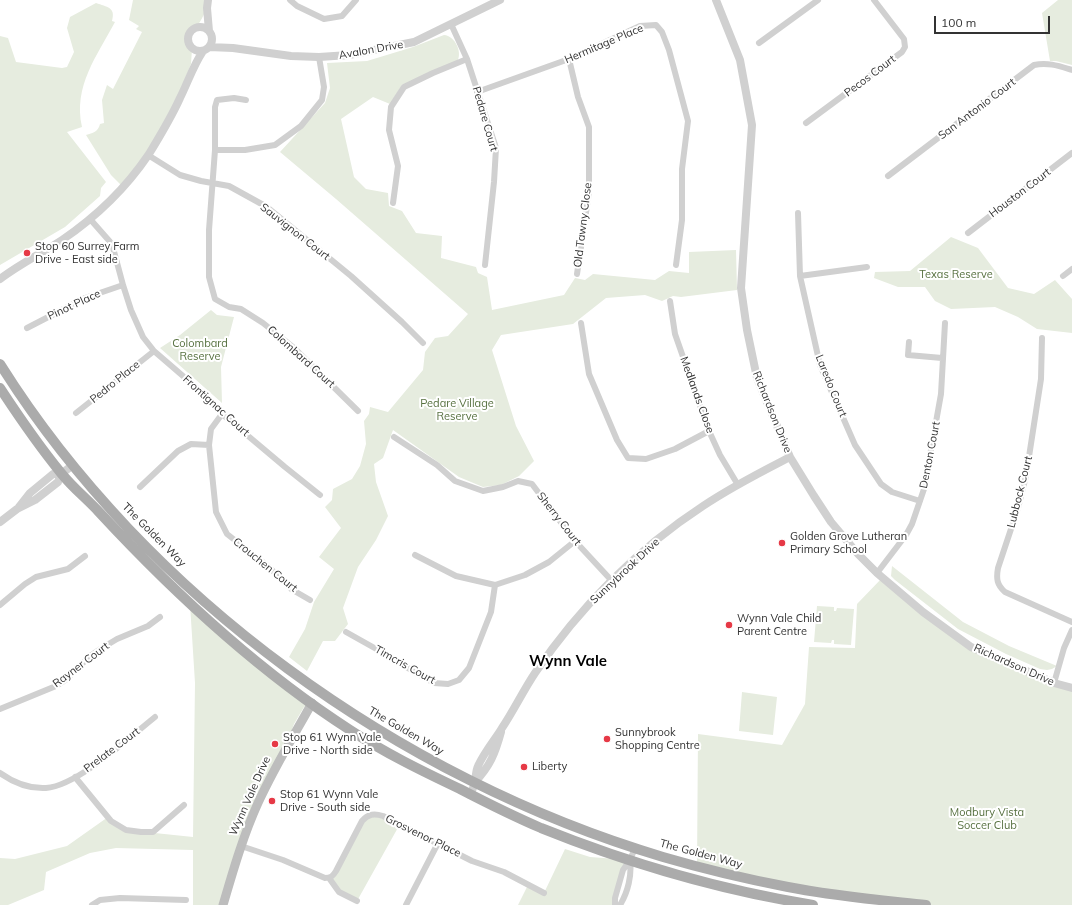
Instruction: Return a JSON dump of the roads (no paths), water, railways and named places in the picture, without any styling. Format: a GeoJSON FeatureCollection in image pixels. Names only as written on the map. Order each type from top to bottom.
{"type":"FeatureCollection","features":[{"type":"Feature","properties":{"kind":"main road","name":"The Golden Way"},"geometry":{"type":"LineString","coordinates":[[0,364],[35,417],[73,465],[126,526],[167,567],[244,634],[307,682],[331,699],[412,750],[497,793],[573,826],[635,848],[727,874],[782,886],[852,897],[926,905]]}},
{"type":"Feature","properties":{"kind":"main road"},"geometry":{"type":"LineString","coordinates":[[0,388],[61,474],[133,550],[176,591],[248,654],[312,704],[348,729],[426,774],[540,827],[594,848],[683,877],[782,900],[813,905]]}},
{"type":"Feature","properties":{"kind":"main road"},"geometry":{"type":"LineString","coordinates":[[307,682],[311,693],[312,704]]}},
{"type":"Feature","properties":{"kind":"main road"},"geometry":{"type":"LineString","coordinates":[[312,704],[322,700],[331,699]]}},
{"type":"Feature","properties":{"kind":"main road","name":"Wynn Vale Drive"},"geometry":{"type":"LineString","coordinates":[[224,905],[241,846],[257,805],[285,749],[312,704]]}},
{"type":"Feature","properties":{"kind":"street"},"geometry":{"type":"LineString","coordinates":[[290,0],[297,6],[324,19],[342,16],[356,0]]}},
{"type":"Feature","properties":{"kind":"street","name":"Avalon Drive"},"geometry":{"type":"LineString","coordinates":[[206,49],[233,48],[290,56],[319,57],[349,55],[414,42],[500,0]]}},
{"type":"Feature","properties":{"kind":"street","name":"Richardson Drive"},"geometry":{"type":"LineString","coordinates":[[716,0],[740,60],[752,125],[741,288],[747,330],[757,378],[790,457],[831,522],[858,554],[877,574],[923,612],[971,647],[1054,683],[1072,688]]}},
{"type":"Feature","properties":{"kind":"street"},"geometry":{"type":"LineString","coordinates":[[759,43],[818,0]]}},
{"type":"Feature","properties":{"kind":"street","name":"Pecos Court"},"geometry":{"type":"LineString","coordinates":[[806,123],[902,52],[904,47],[904,39],[874,0]]}},
{"type":"Feature","properties":{"kind":"street"},"geometry":{"type":"LineString","coordinates":[[206,49],[199,52],[192,49],[188,44],[188,36],[192,30],[196,28],[208,4]]}},
{"type":"Feature","properties":{"kind":"street"},"geometry":{"type":"LineString","coordinates":[[0,279],[20,264],[62,240],[90,219],[115,196],[148,155],[173,112],[188,79],[206,49],[212,42],[208,4]]}},
{"type":"Feature","properties":{"kind":"street","name":"Pedare Court"},"geometry":{"type":"LineString","coordinates":[[451,24],[467,59],[496,148],[485,265]]}},
{"type":"Feature","properties":{"kind":"street","name":"Hermitage Place"},"geometry":{"type":"LineString","coordinates":[[477,92],[569,59],[640,26],[656,25],[662,32],[669,50],[688,121],[682,169],[682,220],[676,265]]}},
{"type":"Feature","properties":{"kind":"street"},"geometry":{"type":"LineString","coordinates":[[196,28],[205,28],[210,34]]}},
{"type":"Feature","properties":{"kind":"street","name":"Avalon Drive"},"geometry":{"type":"LineString","coordinates":[[210,34],[233,48]]}},
{"type":"Feature","properties":{"kind":"street"},"geometry":{"type":"LineString","coordinates":[[188,79],[192,49]]}},
{"type":"Feature","properties":{"kind":"street"},"geometry":{"type":"LineString","coordinates":[[216,150],[245,150],[275,145],[301,126],[322,100],[324,87],[319,57]]}},
{"type":"Feature","properties":{"kind":"street"},"geometry":{"type":"LineString","coordinates":[[393,203],[398,166],[390,130],[391,107],[404,87],[467,59]]}},
{"type":"Feature","properties":{"kind":"street","name":"Old Tawny Close"},"geometry":{"type":"LineString","coordinates":[[569,59],[578,97],[589,127],[589,192],[577,274]]}},
{"type":"Feature","properties":{"kind":"street","name":"San Antonio Court"},"geometry":{"type":"LineString","coordinates":[[888,176],[1034,65],[1042,63],[1052,64],[1072,70]]}},
{"type":"Feature","properties":{"kind":"street","name":"Colombard Court"},"geometry":{"type":"LineString","coordinates":[[246,100],[234,98],[217,100],[215,107],[216,150],[210,230],[209,277],[215,299],[229,307],[241,309],[263,323],[292,347],[358,411]]}},
{"type":"Feature","properties":{"kind":"street","name":"Houston Court"},"geometry":{"type":"LineString","coordinates":[[968,233],[1072,153]]}},
{"type":"Feature","properties":{"kind":"street","name":"Sauvignon Court"},"geometry":{"type":"LineString","coordinates":[[148,155],[180,175],[229,186],[267,207],[351,276],[423,343]]}},
{"type":"Feature","properties":{"kind":"street","name":"Laredo Court"},"geometry":{"type":"LineString","coordinates":[[798,213],[800,276],[820,365],[855,446],[881,484],[892,492],[920,501]]}},
{"type":"Feature","properties":{"kind":"street","name":"Frontignac Court"},"geometry":{"type":"LineString","coordinates":[[90,219],[112,244],[131,310],[143,337],[154,351],[205,395],[222,414],[320,495]]}},
{"type":"Feature","properties":{"kind":"street"},"geometry":{"type":"LineString","coordinates":[[0,272],[20,264]]}},
{"type":"Feature","properties":{"kind":"street"},"geometry":{"type":"LineString","coordinates":[[800,276],[868,267]]}},
{"type":"Feature","properties":{"kind":"street"},"geometry":{"type":"LineString","coordinates":[[1063,276],[1072,269]]}},
{"type":"Feature","properties":{"kind":"street","name":"Pinot Place"},"geometry":{"type":"LineString","coordinates":[[27,328],[84,298],[123,285]]}},
{"type":"Feature","properties":{"kind":"street","name":"Medlands Close"},"geometry":{"type":"LineString","coordinates":[[670,301],[675,334],[709,431],[720,455],[738,485]]}},
{"type":"Feature","properties":{"kind":"street"},"geometry":{"type":"LineString","coordinates":[[581,323],[588,374],[617,440],[628,458],[646,459],[676,449],[709,431]]}},
{"type":"Feature","properties":{"kind":"street","name":"Denton Court"},"geometry":{"type":"LineString","coordinates":[[877,574],[906,535],[912,524],[924,489],[942,394],[942,358],[945,323]]}},
{"type":"Feature","properties":{"kind":"street","name":"Lubbock Court"},"geometry":{"type":"LineString","coordinates":[[1042,338],[1041,379],[1026,476],[1018,508],[998,568],[996,579],[999,587],[1005,592],[1072,622]]}},
{"type":"Feature","properties":{"kind":"street"},"geometry":{"type":"LineString","coordinates":[[909,342],[908,354],[942,358]]}},
{"type":"Feature","properties":{"kind":"street","name":"Pedro Place"},"geometry":{"type":"LineString","coordinates":[[76,413],[154,351]]}},
{"type":"Feature","properties":{"kind":"street","name":"Crouchen Court"},"geometry":{"type":"LineString","coordinates":[[222,414],[211,429],[209,445],[216,512],[227,534],[269,567],[292,589],[310,600]]}},
{"type":"Feature","properties":{"kind":"street","name":"Sherry Court"},"geometry":{"type":"LineString","coordinates":[[394,436],[437,465],[455,481],[483,491],[503,487],[518,481],[532,484],[575,541],[612,581]]}},
{"type":"Feature","properties":{"kind":"street"},"geometry":{"type":"LineString","coordinates":[[140,487],[178,451],[191,444],[209,445]]}},
{"type":"Feature","properties":{"kind":"street","name":"Sunnybrook Drive"},"geometry":{"type":"LineString","coordinates":[[470,795],[475,782],[477,767],[489,745],[502,728],[517,700],[559,641],[582,612],[612,581],[653,544],[687,517],[738,485],[790,457]]}},
{"type":"Feature","properties":{"kind":"street"},"geometry":{"type":"LineString","coordinates":[[0,522],[17,509],[30,493],[53,474],[61,474],[73,465]]}},
{"type":"Feature","properties":{"kind":"street"},"geometry":{"type":"LineString","coordinates":[[415,555],[456,576],[495,585],[525,575],[549,562],[575,541]]}},
{"type":"Feature","properties":{"kind":"street"},"geometry":{"type":"LineString","coordinates":[[0,605],[25,584],[36,577],[68,569],[85,556]]}},
{"type":"Feature","properties":{"kind":"street","name":"Timcris Court"},"geometry":{"type":"LineString","coordinates":[[346,632],[434,683],[448,684],[459,680],[469,668],[491,612],[495,585]]}},
{"type":"Feature","properties":{"kind":"street","name":"Rayner Court"},"geometry":{"type":"LineString","coordinates":[[0,709],[56,686],[67,679],[90,656],[102,648],[117,639],[148,626],[160,617]]}},
{"type":"Feature","properties":{"kind":"street"},"geometry":{"type":"LineString","coordinates":[[1054,683],[1064,648],[1072,630]]}},
{"type":"Feature","properties":{"kind":"street","name":"Prelate Court"},"geometry":{"type":"LineString","coordinates":[[0,773],[11,781],[23,786],[47,788],[56,786],[88,770],[155,717]]}},
{"type":"Feature","properties":{"kind":"street"},"geometry":{"type":"LineString","coordinates":[[75,777],[111,821],[126,830],[153,832],[184,806]]}},
{"type":"Feature","properties":{"kind":"street","name":"Grosvenor Place"},"geometry":{"type":"LineString","coordinates":[[329,878],[333,876],[336,871],[362,821],[371,814],[376,814],[383,816],[472,861],[504,872],[544,893]]}},
{"type":"Feature","properties":{"kind":"street"},"geometry":{"type":"LineString","coordinates":[[406,905],[438,843]]}},
{"type":"Feature","properties":{"kind":"street"},"geometry":{"type":"LineString","coordinates":[[241,846],[283,860],[325,878],[329,878],[339,892],[357,901]]}},
{"type":"Feature","properties":{"kind":"street"},"geometry":{"type":"LineString","coordinates":[[615,905],[615,898],[623,870],[630,860],[635,848]]}},
{"type":"Feature","properties":{"kind":"street"},"geometry":{"type":"LineString","coordinates":[[620,905],[632,872],[630,860]]}},
{"type":"Feature","properties":{"kind":"street"},"geometry":{"type":"LineString","coordinates":[[92,905],[100,900],[120,898],[186,900]]}},
{"type":"Feature","properties":{"kind":"place","name":"Stop 60 Surrey Farm Drive - East side"},"geometry":{"type":"Point","coordinates":[27,253]}},
{"type":"Feature","properties":{"kind":"place","name":"Golden Grove Lutheran Primary School"},"geometry":{"type":"Point","coordinates":[782,543]}},
{"type":"Feature","properties":{"kind":"place","name":"Wynn Vale Child Parent Centre"},"geometry":{"type":"Point","coordinates":[729,625]}},
{"type":"Feature","properties":{"kind":"place","name":"Sunnybrook Shopping Centre"},"geometry":{"type":"Point","coordinates":[607,739]}},
{"type":"Feature","properties":{"kind":"place","name":"Stop 61 Wynn Vale Drive - North side"},"geometry":{"type":"Point","coordinates":[275,744]}},
{"type":"Feature","properties":{"kind":"place","name":"Liberty"},"geometry":{"type":"Point","coordinates":[524,767]}},
{"type":"Feature","properties":{"kind":"place","name":"Stop 61 Wynn Vale Drive - South side"},"geometry":{"type":"Point","coordinates":[272,801]}},
{"type":"Feature","properties":{"kind":"district","name":"Wynn Vale"},"geometry":{"type":"Point","coordinates":[568,661]}},
{"type":"Feature","properties":{"kind":"park label","name":"Texas Reserve"},"geometry":{"type":"Point","coordinates":[956,275]}},
{"type":"Feature","properties":{"kind":"park label","name":"Colombard Reserve"},"geometry":{"type":"Point","coordinates":[200,350]}},
{"type":"Feature","properties":{"kind":"park label","name":"Pedare Village Reserve"},"geometry":{"type":"Point","coordinates":[457,410]}},
{"type":"Feature","properties":{"kind":"park label","name":"Modbury Vista Soccer Club"},"geometry":{"type":"Point","coordinates":[987,819]}}]}
